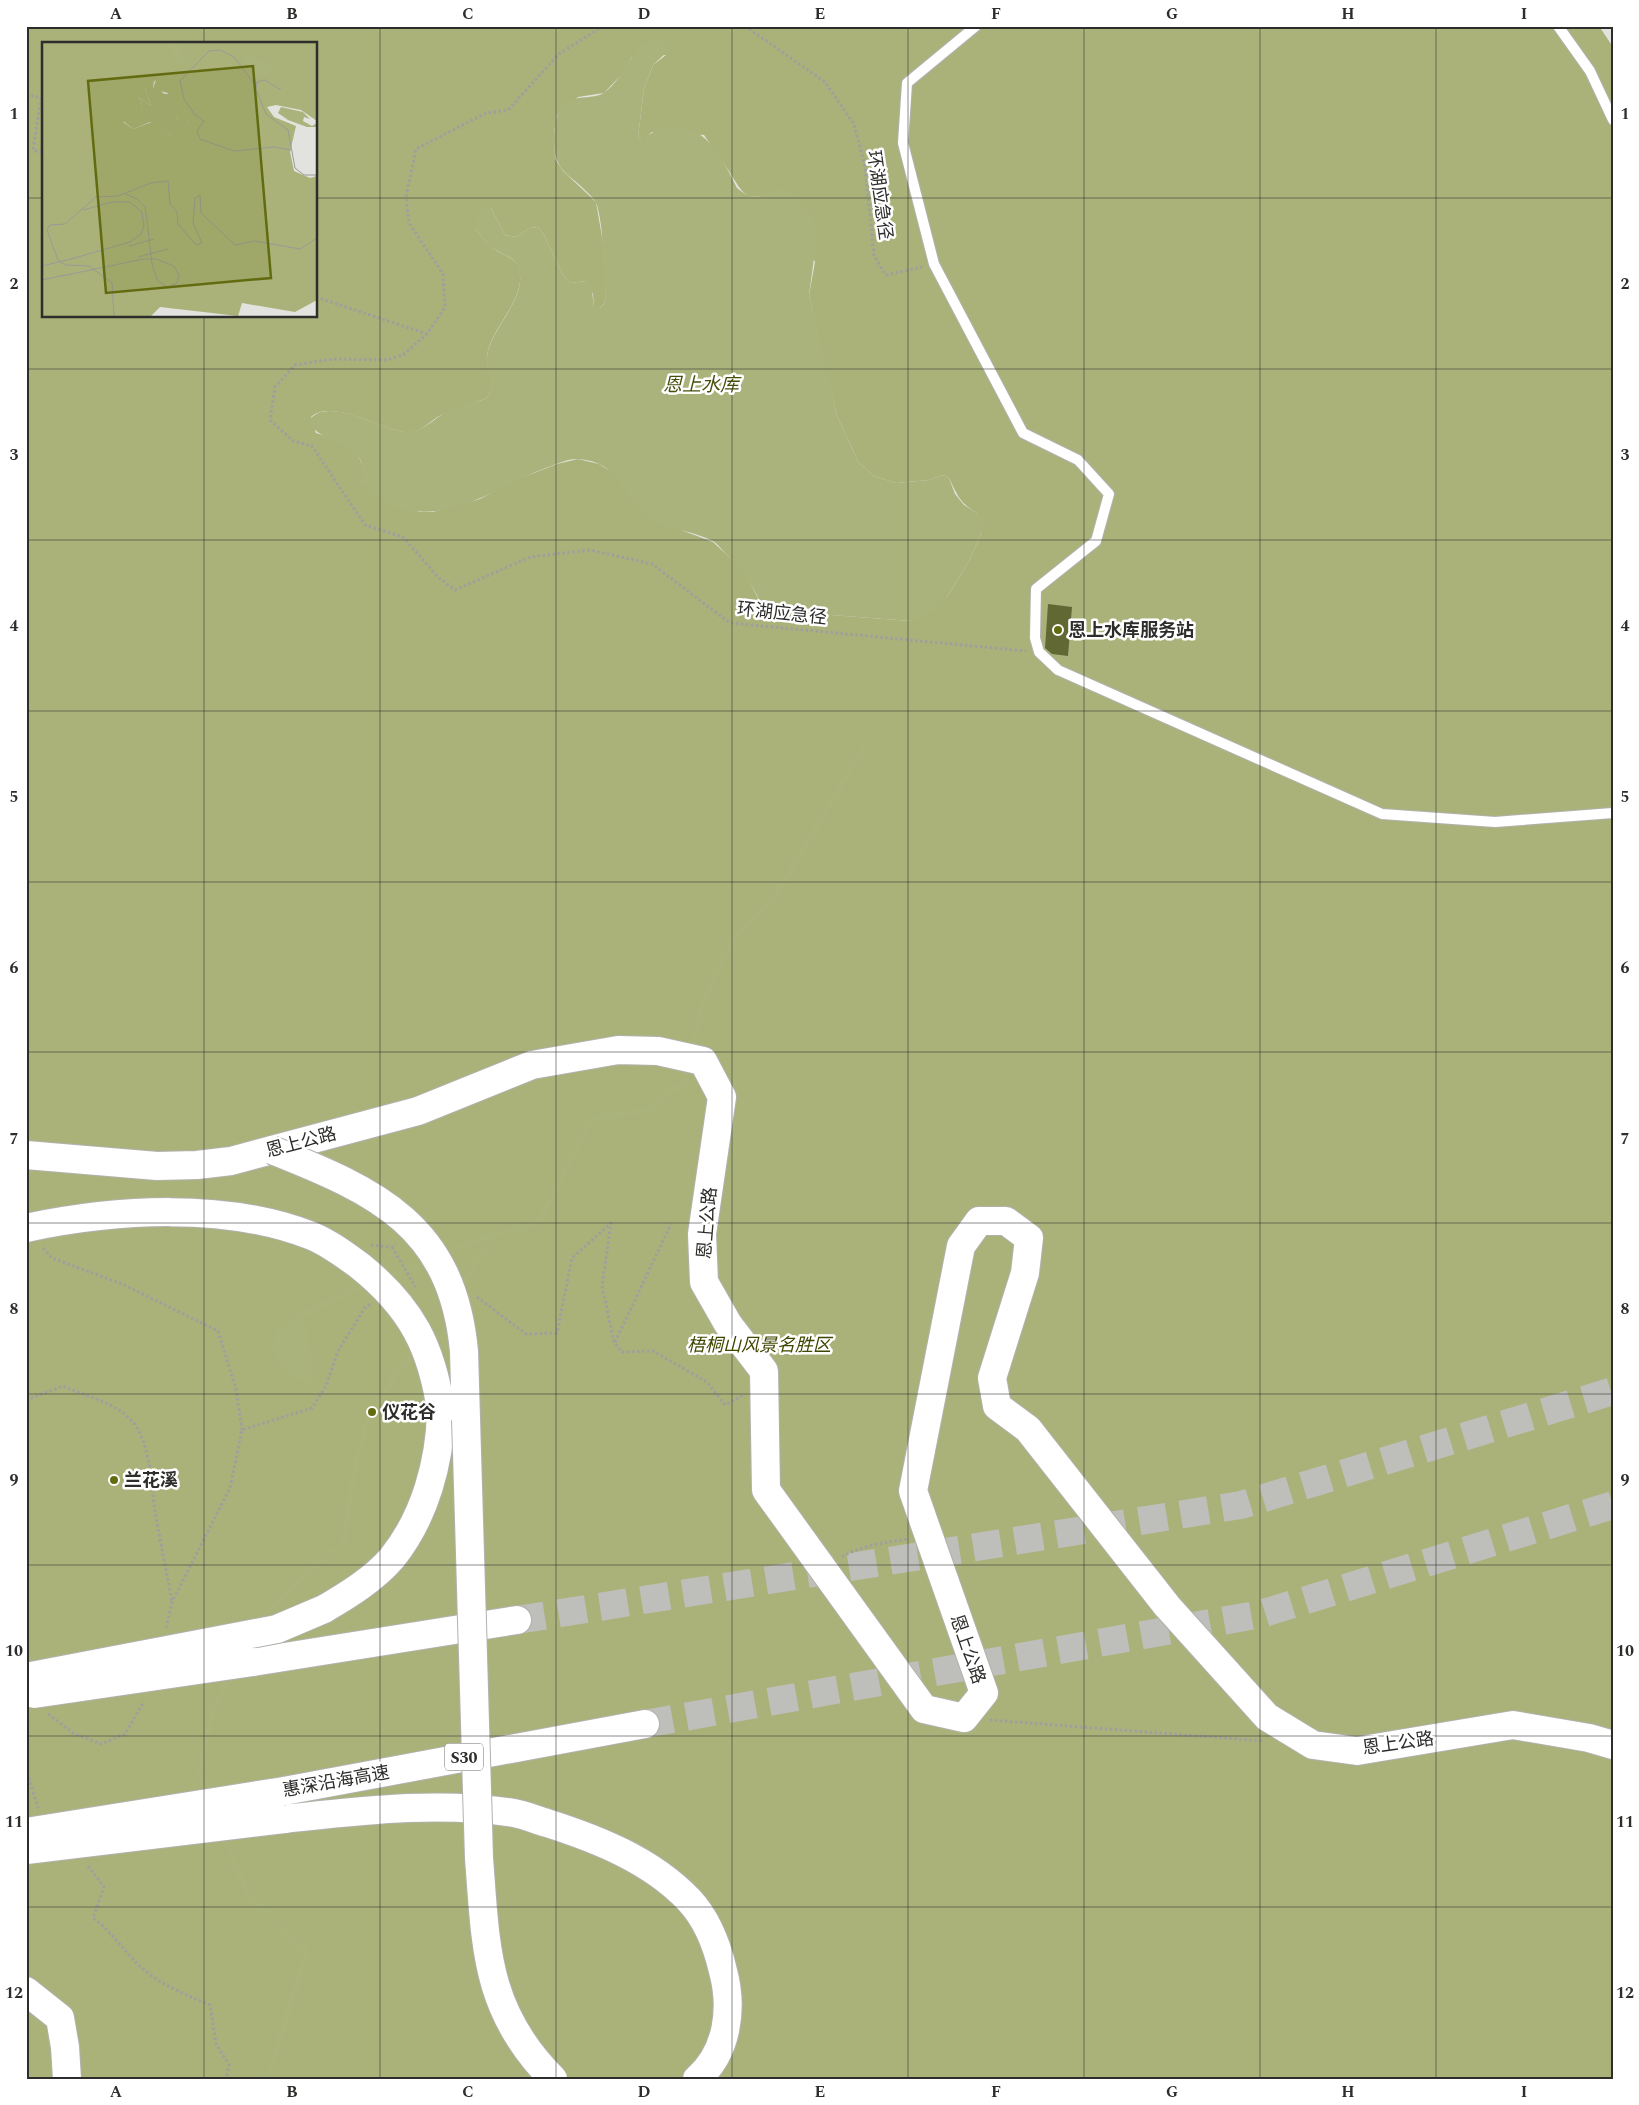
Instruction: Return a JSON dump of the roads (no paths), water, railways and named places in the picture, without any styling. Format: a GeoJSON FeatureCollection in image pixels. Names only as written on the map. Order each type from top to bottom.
{"type":"FeatureCollection","features":[{"type":"Feature","properties":{"kind":"main road","name":"恩上公路"},"geometry":{"type":"LineString","coordinates":[[26,1155],[157,1166],[231,1161],[418,1111],[532,1065],[618,1050],[658,1051],[703,1061],[722,1097],[702,1234],[704,1282],[728,1324],[764,1371],[766,1490],[924,1709],[964,1718],[984,1693],[913,1491],[961,1246],[979,1222],[1006,1221],[1029,1238],[1026,1273],[992,1378],[997,1406],[1028,1430],[1167,1606],[1267,1717],[1313,1745],[1358,1751],[1513,1726],[1589,1738],[1613,1745]]}},
{"type":"Feature","properties":{"kind":"main road"},"geometry":{"type":"LineString","coordinates":[[272,1150],[361,1188],[386,1204],[428,1244],[444,1269],[455,1297],[462,1324],[464,1351],[479,1858],[484,1928],[498,1997],[512,2028],[530,2056],[553,2079]]}},
{"type":"Feature","properties":{"kind":"main road"},"geometry":{"type":"LineString","coordinates":[[26,1677],[277,1629],[324,1609],[354,1591],[392,1558],[418,1517],[432,1479],[441,1440],[441,1411],[436,1377],[425,1346],[412,1320],[388,1292],[365,1271],[342,1253],[313,1236],[241,1218],[176,1213],[97,1216],[33,1236]]}},
{"type":"Feature","properties":{"kind":"main road"},"geometry":{"type":"LineString","coordinates":[[35,1703],[253,1662],[517,1620]]}},
{"type":"Feature","properties":{"kind":"main road","name":"惠深沿海高速"},"geometry":{"type":"LineString","coordinates":[[35,1823],[284,1791],[645,1724]]}},
{"type":"Feature","properties":{"kind":"main road"},"geometry":{"type":"LineString","coordinates":[[26,1850],[386,1808],[454,1808],[515,1813],[583,1834],[624,1853],[660,1875],[690,1900],[711,1932],[725,1976],[728,2017],[724,2037],[715,2057],[697,2079]]}},
{"type":"Feature","properties":{"kind":"main road"},"geometry":{"type":"LineString","coordinates":[[26,1991],[60,2018],[65,2047],[67,2079]]}},
{"type":"Feature","properties":{"kind":"lane"},"geometry":{"type":"LineString","coordinates":[[976,26],[907,83],[904,143],[934,264],[1023,433],[1078,460],[1109,494],[1096,541],[1036,590],[1035,638],[1039,652],[1058,670],[1382,814],[1495,822],[1613,813]]}},
{"type":"Feature","properties":{"kind":"lane"},"geometry":{"type":"LineString","coordinates":[[1558,26],[1590,71],[1613,120]]}},
{"type":"Feature","properties":{"kind":"water","name":"恩上水库"},"geometry":{"type":"Polygon","coordinates":[[[649,40],[667,43],[669,50],[653,65],[644,89],[638,137],[666,127],[679,126],[691,130],[710,144],[718,154],[737,188],[749,196],[755,197],[783,188],[791,191],[812,217],[817,236],[809,295],[837,416],[859,463],[874,476],[896,483],[929,480],[943,475],[949,478],[955,494],[964,505],[977,513],[983,523],[982,532],[969,561],[947,597],[934,611],[911,621],[764,610],[743,573],[715,542],[652,520],[634,503],[614,475],[594,462],[579,459],[556,464],[472,502],[453,508],[435,511],[416,511],[397,507],[371,494],[363,484],[362,465],[359,458],[347,448],[318,432],[309,421],[317,414],[328,411],[341,412],[395,430],[412,432],[424,427],[452,409],[485,399],[491,389],[487,363],[489,346],[515,300],[520,277],[515,262],[489,246],[475,228],[476,220],[484,207],[491,208],[505,235],[516,237],[530,228],[538,227],[543,233],[563,275],[570,283],[586,281],[591,284],[594,307],[600,308],[604,304],[606,297],[602,239],[597,205],[595,200],[559,165],[555,150],[555,126],[562,106],[577,98],[600,95],[605,92],[612,86],[637,50],[649,40]]]}},
{"type":"Feature","properties":{"kind":"water"},"geometry":{"type":"Polygon","coordinates":[[[295,1320],[307,1327],[312,1368],[309,1384],[284,1372],[272,1348],[276,1330],[295,1320]]]}},
{"type":"Feature","properties":{"kind":"waterway"},"geometry":{"type":"LineString","coordinates":[[692,1050],[703,1002],[733,940],[778,892],[865,745]]}},
{"type":"Feature","properties":{"kind":"waterway"},"geometry":{"type":"LineString","coordinates":[[461,1292],[466,1278],[494,1234],[538,1224],[592,1119],[647,1110],[684,1082],[688,1064]]}},
{"type":"Feature","properties":{"kind":"waterway"},"geometry":{"type":"LineString","coordinates":[[440,1255],[494,1234]]}},
{"type":"Feature","properties":{"kind":"waterway"},"geometry":{"type":"LineString","coordinates":[[385,1278],[427,1261]]}},
{"type":"Feature","properties":{"kind":"waterway"},"geometry":{"type":"LineString","coordinates":[[295,1320],[312,1309],[369,1284]]}},
{"type":"Feature","properties":{"kind":"waterway"},"geometry":{"type":"LineString","coordinates":[[430,1344],[446,1332],[449,1324]]}},
{"type":"Feature","properties":{"kind":"waterway"},"geometry":{"type":"LineString","coordinates":[[259,1623],[264,1614],[344,1540],[353,1475],[366,1423],[402,1364],[418,1352]]}},
{"type":"Feature","properties":{"kind":"waterway"},"geometry":{"type":"LineString","coordinates":[[207,1796],[199,1775],[212,1711],[232,1673]]}},
{"type":"Feature","properties":{"kind":"waterway"},"geometry":{"type":"LineString","coordinates":[[223,1834],[247,1892],[307,1952],[267,2079]]}},
{"type":"Feature","properties":{"kind":"tunnel"},"geometry":{"type":"LineString","coordinates":[[517,1620],[1241,1505],[1613,1391]]}},
{"type":"Feature","properties":{"kind":"tunnel"},"geometry":{"type":"LineString","coordinates":[[645,1724],[1261,1614],[1613,1505]]}},
{"type":"Feature","properties":{"kind":"place","name":"恩上水库服务站"},"geometry":{"type":"Point","coordinates":[1058,630]}},
{"type":"Feature","properties":{"kind":"place","name":"仪花谷"},"geometry":{"type":"Point","coordinates":[372,1412]}},
{"type":"Feature","properties":{"kind":"place","name":"兰花溪"},"geometry":{"type":"Point","coordinates":[114,1480]}},
{"type":"Feature","properties":{"kind":"park label","name":"梧桐山风景名胜区"},"geometry":{"type":"Point","coordinates":[759,1345]}}]}
